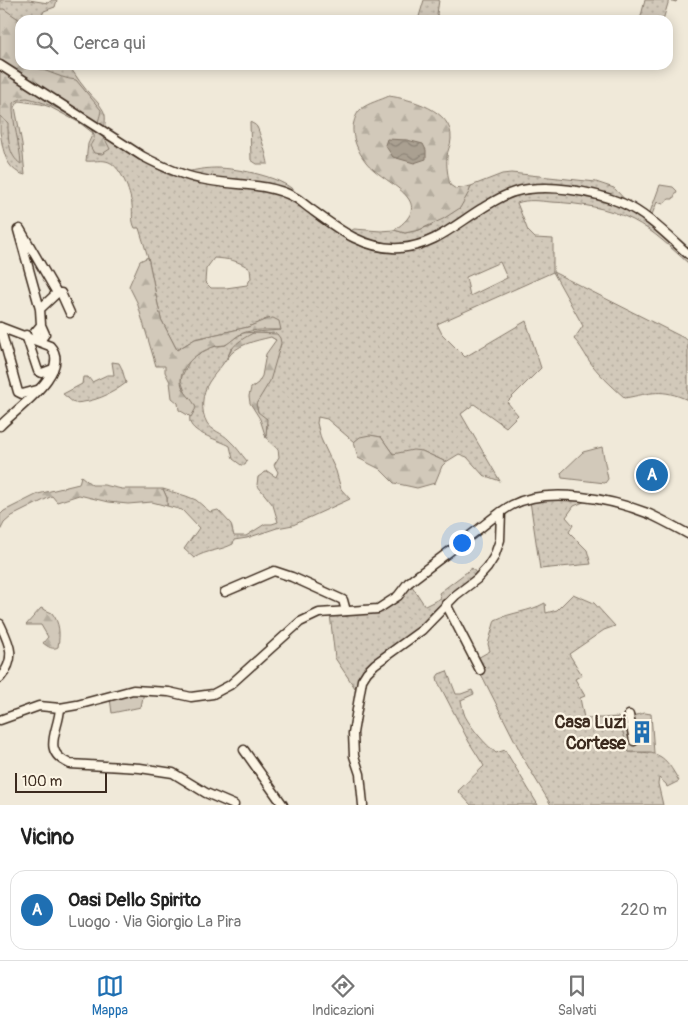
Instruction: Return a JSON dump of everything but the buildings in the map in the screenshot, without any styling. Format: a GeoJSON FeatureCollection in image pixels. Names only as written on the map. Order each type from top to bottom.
{"type":"FeatureCollection","features":[{"type":"Feature","properties":{"kind":"street"},"geometry":{"type":"LineString","coordinates":[[0,65],[142,156],[160,165],[202,180],[275,189],[294,197],[335,227],[369,245],[387,248],[418,245],[456,227],[480,209],[514,192],[531,189],[556,189],[590,193],[623,204],[654,223],[688,254]]}},
{"type":"Feature","properties":{"kind":"street"},"geometry":{"type":"LineString","coordinates":[[40,341],[45,334],[41,325],[40,309],[18,230],[20,229],[57,293],[61,293],[70,313]]}},
{"type":"Feature","properties":{"kind":"street"},"geometry":{"type":"LineString","coordinates":[[40,309],[57,293]]}},
{"type":"Feature","properties":{"kind":"street"},"geometry":{"type":"LineString","coordinates":[[0,327],[26,335],[50,346],[56,356],[52,374],[0,426]]}},
{"type":"Feature","properties":{"kind":"street"},"geometry":{"type":"LineString","coordinates":[[0,327],[18,392],[22,394],[39,389]]}},
{"type":"Feature","properties":{"kind":"street"},"geometry":{"type":"LineString","coordinates":[[26,335],[38,371],[42,373],[54,369]]}},
{"type":"Feature","properties":{"kind":"street"},"geometry":{"type":"LineString","coordinates":[[0,720],[39,706],[60,708],[133,690],[169,692],[191,697],[213,694],[230,685],[300,622],[319,613],[378,610],[398,596],[408,583],[501,512],[512,505],[532,498],[564,496],[589,498],[632,508],[688,534]]}},
{"type":"Feature","properties":{"kind":"street"},"geometry":{"type":"LineString","coordinates":[[363,805],[360,774],[354,756],[353,733],[362,680],[375,664],[422,630],[446,604],[477,579],[487,568],[500,540],[501,512]]}},
{"type":"Feature","properties":{"kind":"street"},"geometry":{"type":"LineString","coordinates":[[225,592],[274,571],[343,600],[346,611]]}},
{"type":"Feature","properties":{"kind":"street"},"geometry":{"type":"LineString","coordinates":[[446,604],[480,670]]}},
{"type":"Feature","properties":{"kind":"street"},"geometry":{"type":"LineString","coordinates":[[0,624],[12,655],[0,678]]}},
{"type":"Feature","properties":{"kind":"street"},"geometry":{"type":"LineString","coordinates":[[60,708],[53,748],[56,755],[62,761],[70,764],[140,768],[172,773],[206,793],[234,805]]}},
{"type":"Feature","properties":{"kind":"street"},"geometry":{"type":"LineString","coordinates":[[629,715],[634,741]]}},
{"type":"Feature","properties":{"kind":"street"},"geometry":{"type":"LineString","coordinates":[[244,750],[283,805]]}},
{"type":"Feature","properties":{"kind":"green space"},"geometry":{"type":"Polygon","coordinates":[[[0,0],[29,0],[48,3],[52,0],[57,0],[55,7],[44,11],[42,15],[15,15],[15,70],[72,70],[104,111],[106,138],[171,176],[199,169],[216,168],[248,172],[273,179],[293,189],[301,199],[304,210],[343,235],[354,229],[394,230],[405,233],[419,230],[432,225],[469,192],[471,186],[502,174],[511,173],[596,182],[614,188],[637,215],[654,227],[688,258],[688,263],[648,229],[614,212],[572,204],[534,201],[517,203],[528,231],[535,238],[553,239],[553,272],[437,324],[442,334],[465,357],[526,321],[541,368],[507,402],[518,415],[506,427],[474,404],[461,414],[500,481],[483,475],[467,457],[459,454],[446,462],[422,451],[393,454],[381,437],[367,436],[354,442],[327,419],[318,417],[317,423],[321,439],[336,471],[341,489],[350,499],[293,525],[234,540],[233,544],[203,553],[194,558],[184,549],[199,528],[182,510],[167,506],[167,498],[163,489],[196,500],[210,512],[218,510],[231,524],[234,536],[246,536],[265,524],[278,522],[273,505],[257,485],[258,477],[267,471],[276,477],[278,472],[274,465],[279,457],[278,449],[267,439],[268,425],[258,412],[256,404],[281,344],[266,333],[231,349],[205,391],[203,413],[207,423],[234,445],[247,461],[245,465],[241,465],[233,459],[230,446],[201,433],[192,426],[190,422],[191,399],[186,394],[181,381],[182,376],[191,358],[212,347],[226,345],[243,333],[281,330],[267,319],[248,327],[195,339],[177,350],[161,319],[148,257],[139,228],[135,228],[134,225],[131,200],[125,181],[118,169],[109,162],[86,161],[88,144],[93,133],[80,123],[50,107],[19,101],[15,107],[22,144],[25,175],[13,169],[4,152],[0,132],[0,0]],[[214,258],[206,269],[205,282],[211,288],[247,285],[251,278],[250,269],[233,260],[214,258]],[[500,262],[466,277],[470,296],[507,278],[500,262]]]}},
{"type":"Feature","properties":{"kind":"green space"},"geometry":{"type":"Polygon","coordinates":[[[424,0],[439,0],[437,15],[420,15],[424,0]]]}},
{"type":"Feature","properties":{"kind":"green space"},"geometry":{"type":"Polygon","coordinates":[[[645,0],[669,0],[664,15],[641,15],[645,0]]]}},
{"type":"Feature","properties":{"kind":"green space"},"geometry":{"type":"Polygon","coordinates":[[[0,9],[4,9],[15,17],[15,70],[42,70],[76,80],[101,110],[97,131],[110,149],[102,154],[94,153],[90,146],[94,135],[85,124],[54,107],[25,98],[13,103],[21,164],[11,151],[8,123],[0,116],[0,9]]]}},
{"type":"Feature","properties":{"kind":"green space"},"geometry":{"type":"Polygon","coordinates":[[[389,96],[418,103],[438,113],[445,120],[450,129],[451,139],[447,155],[447,171],[450,185],[456,189],[471,186],[460,208],[443,219],[419,230],[405,233],[394,230],[407,219],[411,210],[410,201],[404,193],[366,162],[360,154],[353,135],[353,124],[359,111],[367,105],[389,96]]]}},
{"type":"Feature","properties":{"kind":"green space"},"geometry":{"type":"Polygon","coordinates":[[[250,122],[258,129],[268,164],[257,164],[251,160],[250,122]]]}},
{"type":"Feature","properties":{"kind":"green space"},"geometry":{"type":"Polygon","coordinates":[[[660,185],[673,187],[677,191],[673,199],[669,199],[663,204],[657,202],[651,217],[649,215],[660,185]]]}},
{"type":"Feature","properties":{"kind":"green space"},"geometry":{"type":"Polygon","coordinates":[[[148,257],[161,319],[177,350],[195,339],[248,327],[267,319],[273,318],[279,321],[281,330],[257,330],[243,333],[226,345],[216,346],[204,351],[187,364],[181,382],[183,389],[196,408],[191,417],[179,410],[178,403],[172,398],[165,366],[156,366],[137,302],[129,286],[140,261],[148,257]]]}},
{"type":"Feature","properties":{"kind":"green space"},"geometry":{"type":"Polygon","coordinates":[[[553,272],[688,340],[688,400],[663,393],[650,393],[625,398],[596,369],[574,339],[583,326],[553,272]]]}},
{"type":"Feature","properties":{"kind":"green space"},"geometry":{"type":"Polygon","coordinates":[[[253,333],[277,334],[281,343],[270,381],[256,404],[258,412],[267,419],[266,438],[260,419],[250,403],[249,396],[251,388],[258,383],[262,376],[266,354],[276,340],[271,337],[246,344],[235,350],[227,359],[237,343],[253,333]]]}},
{"type":"Feature","properties":{"kind":"green space"},"geometry":{"type":"Polygon","coordinates":[[[112,362],[119,363],[122,369],[126,383],[120,387],[102,397],[74,403],[63,394],[82,384],[83,377],[88,377],[92,382],[107,375],[114,375],[112,362]]]}},
{"type":"Feature","properties":{"kind":"green space"},"geometry":{"type":"Polygon","coordinates":[[[370,435],[381,437],[393,454],[413,450],[422,451],[446,462],[442,466],[435,483],[417,488],[394,483],[380,469],[358,458],[354,442],[360,437],[370,435]]]}},
{"type":"Feature","properties":{"kind":"green space"},"geometry":{"type":"Polygon","coordinates":[[[602,447],[608,479],[605,483],[562,478],[561,473],[583,452],[602,447]]]}},
{"type":"Feature","properties":{"kind":"green space"},"geometry":{"type":"Polygon","coordinates":[[[81,476],[92,485],[104,485],[122,489],[163,489],[167,498],[167,506],[152,502],[128,504],[108,502],[79,495],[57,502],[52,496],[12,516],[4,523],[0,531],[0,515],[4,511],[38,494],[79,484],[81,476]]]}},
{"type":"Feature","properties":{"kind":"green space"},"geometry":{"type":"Polygon","coordinates":[[[566,498],[586,501],[574,506],[566,517],[573,525],[569,532],[587,550],[591,564],[540,569],[530,501],[566,498]]]}},
{"type":"Feature","properties":{"kind":"green space"},"geometry":{"type":"Polygon","coordinates":[[[472,568],[476,573],[431,613],[419,627],[366,668],[359,677],[355,688],[335,658],[330,614],[378,611],[410,583],[425,606],[441,598],[439,593],[472,568]]]}},
{"type":"Feature","properties":{"kind":"green space"},"geometry":{"type":"Polygon","coordinates":[[[573,594],[594,603],[615,626],[604,630],[569,654],[582,675],[575,679],[585,696],[580,698],[584,718],[618,717],[629,752],[654,754],[665,760],[679,781],[667,787],[659,778],[658,784],[663,805],[551,805],[526,763],[474,660],[490,651],[488,644],[495,620],[545,603],[546,613],[557,610],[573,594]]]}},
{"type":"Feature","properties":{"kind":"green space"},"geometry":{"type":"Polygon","coordinates":[[[41,608],[52,613],[57,621],[59,638],[58,647],[56,648],[50,648],[43,643],[48,637],[41,625],[26,625],[41,608]]]}},
{"type":"Feature","properties":{"kind":"green space"},"geometry":{"type":"Polygon","coordinates":[[[447,671],[456,694],[472,690],[474,694],[461,700],[465,716],[471,726],[496,753],[505,750],[538,805],[471,805],[458,791],[484,766],[469,742],[438,682],[437,677],[439,674],[447,671]]]}},
{"type":"Feature","properties":{"kind":"green space"},"geometry":{"type":"Polygon","coordinates":[[[144,692],[141,707],[112,713],[110,698],[123,694],[144,692]]]}},
{"type":"Feature","properties":{"kind":"green space"},"geometry":{"type":"Polygon","coordinates":[[[645,713],[651,714],[654,753],[629,752],[619,719],[645,713]]]}},
{"type":"Feature","properties":{"kind":"water"},"geometry":{"type":"Polygon","coordinates":[[[387,139],[407,140],[423,144],[426,150],[426,159],[414,163],[393,157],[385,145],[387,139]]]}},
{"type":"Feature","properties":{"kind":"place","name":"Oasi Dello Spirito"},"geometry":{"type":"Point","coordinates":[652,475]}},
{"type":"Feature","properties":{"kind":"place","name":"Casa Luzi Cortese"},"geometry":{"type":"Point","coordinates":[642,732]}}]}
